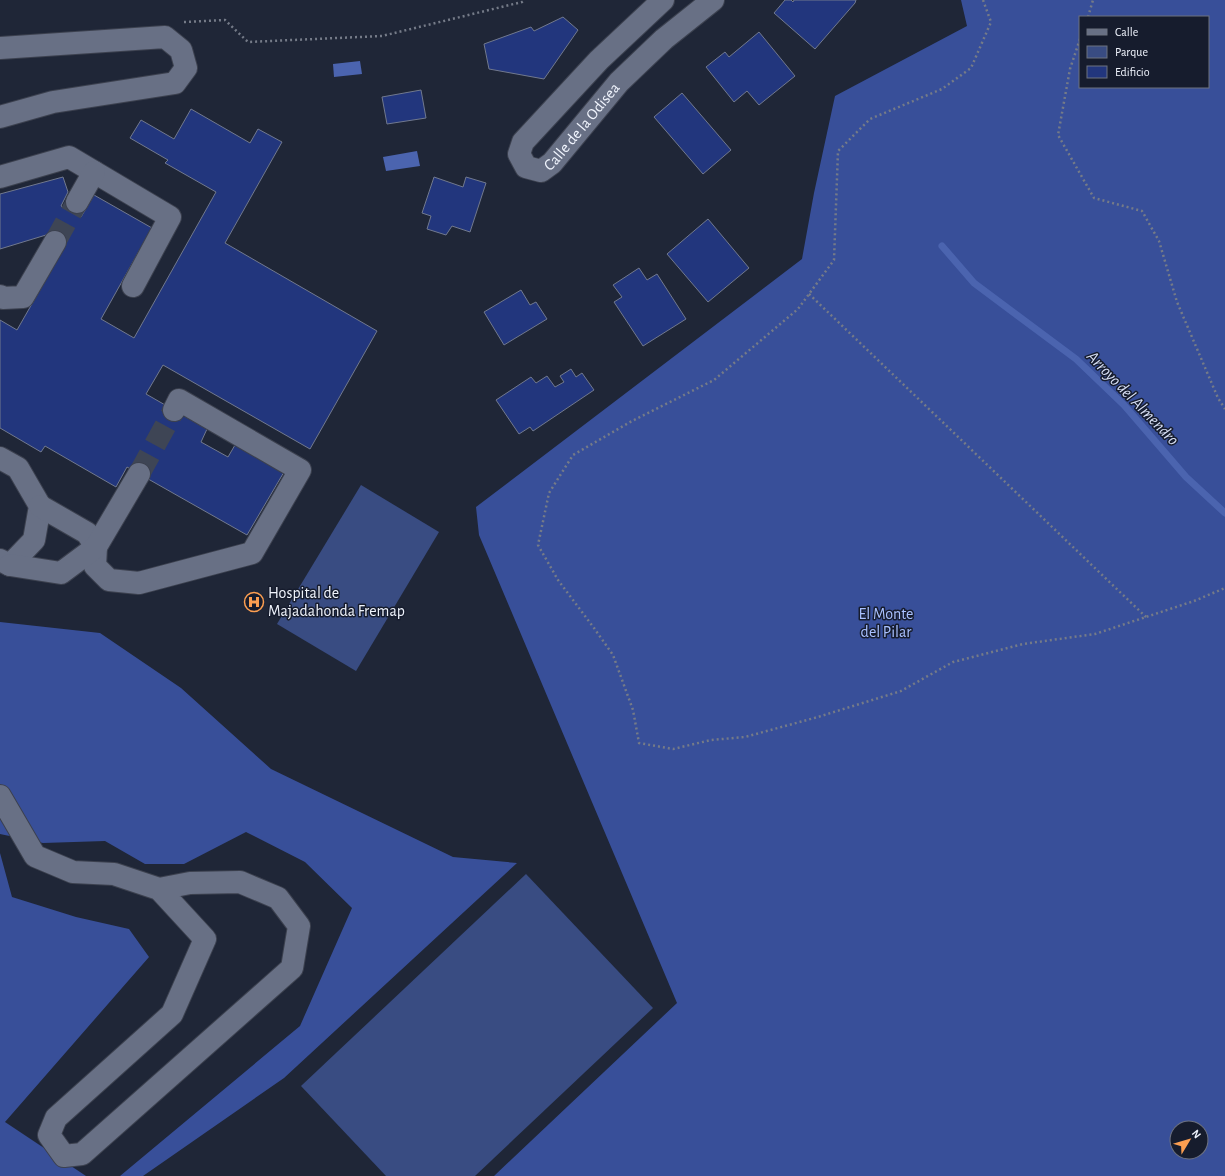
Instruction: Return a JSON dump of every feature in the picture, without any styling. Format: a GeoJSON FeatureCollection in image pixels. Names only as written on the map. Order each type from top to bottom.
{"type":"FeatureCollection","features":[{"type":"Feature","properties":{"kind":"street","name":"Calle de la Odisea"},"geometry":{"type":"LineString","coordinates":[[663,0],[599,60],[523,142],[519,154],[526,167],[541,171],[552,163],[619,82],[664,39],[712,0]]}},
{"type":"Feature","properties":{"kind":"street"},"geometry":{"type":"LineString","coordinates":[[0,48],[165,37],[181,50],[186,68],[175,83],[53,102],[0,117]]}},
{"type":"Feature","properties":{"kind":"street"},"geometry":{"type":"LineString","coordinates":[[0,177],[69,157],[170,217],[132,286]]}},
{"type":"Feature","properties":{"kind":"street"},"geometry":{"type":"LineString","coordinates":[[77,202],[94,172]]}},
{"type":"Feature","properties":{"kind":"street"},"geometry":{"type":"LineString","coordinates":[[0,296],[3,298],[23,297],[54,242]]}},
{"type":"Feature","properties":{"kind":"street"},"geometry":{"type":"LineString","coordinates":[[0,458],[18,468],[40,506],[87,533],[96,547],[95,566],[109,580],[139,582],[252,553],[300,470],[179,400],[174,410]]}},
{"type":"Feature","properties":{"kind":"street"},"geometry":{"type":"LineString","coordinates":[[5,563],[61,573],[96,547],[139,474]]}},
{"type":"Feature","properties":{"kind":"street"},"geometry":{"type":"LineString","coordinates":[[5,563],[34,540],[40,506]]}},
{"type":"Feature","properties":{"kind":"street"},"geometry":{"type":"LineString","coordinates":[[0,796],[35,856],[73,872],[114,874],[159,889],[205,939],[172,1014],[56,1118],[49,1136],[64,1156],[82,1154],[292,968],[299,926],[278,898],[240,882],[190,883],[159,889]]}},
{"type":"Feature","properties":{"kind":"path"},"geometry":{"type":"LineString","coordinates":[[179,22],[225,20],[248,42],[382,36],[522,2],[525,0]]}},
{"type":"Feature","properties":{"kind":"path"},"geometry":{"type":"LineString","coordinates":[[983,0],[990,22],[971,68],[942,89],[870,119],[838,151],[834,260],[798,309],[714,380],[632,421],[573,455],[548,493],[538,545],[558,580],[613,655],[633,710],[639,743],[673,749],[711,740],[745,737],[818,717],[901,691],[953,662],[1023,644],[1095,634],[1194,601],[1225,588]]}},
{"type":"Feature","properties":{"kind":"path"},"geometry":{"type":"LineString","coordinates":[[1088,16],[1093,0]]}},
{"type":"Feature","properties":{"kind":"path"},"geometry":{"type":"LineString","coordinates":[[1079,42],[1070,69],[1058,136],[1094,198],[1142,211],[1159,241],[1177,302],[1218,398],[1225,409]]}},
{"type":"Feature","properties":{"kind":"path"},"geometry":{"type":"LineString","coordinates":[[809,294],[1146,617]]}},
{"type":"Feature","properties":{"kind":"green space","name":"El Monte del Pilar"},"geometry":{"type":"Polygon","coordinates":[[[961,0],[1225,0],[1225,1176],[494,1176],[677,1003],[479,535],[476,507],[802,259],[814,193],[835,96],[967,26],[961,0]]]}},
{"type":"Feature","properties":{"kind":"green space"},"geometry":{"type":"Polygon","coordinates":[[[361,485],[439,532],[356,671],[277,624],[361,485]]]}},
{"type":"Feature","properties":{"kind":"green space"},"geometry":{"type":"Polygon","coordinates":[[[0,622],[100,633],[181,688],[271,769],[453,857],[517,863],[284,1078],[143,1176],[120,1176],[300,1026],[352,908],[305,862],[246,832],[184,864],[145,864],[105,841],[43,843],[0,834],[0,622]]]}},
{"type":"Feature","properties":{"kind":"green space"},"geometry":{"type":"Polygon","coordinates":[[[0,853],[12,897],[76,917],[129,929],[149,957],[5,1122],[86,1176],[0,1176],[0,853]]]}},
{"type":"Feature","properties":{"kind":"green space"},"geometry":{"type":"Polygon","coordinates":[[[526,874],[653,1008],[475,1176],[386,1176],[301,1086],[526,874]]]}},
{"type":"Feature","properties":{"kind":"shaded area"},"geometry":{"type":"Polygon","coordinates":[[[360,61],[362,74],[334,77],[333,64],[360,61]]]}},
{"type":"Feature","properties":{"kind":"shaded area"},"geometry":{"type":"Polygon","coordinates":[[[417,151],[420,166],[386,171],[383,157],[417,151]]]}},
{"type":"Feature","properties":{"kind":"building"},"geometry":{"type":"Polygon","coordinates":[[[785,0],[791,0],[793,2],[794,0],[856,0],[815,49],[774,13],[785,0]]]}},
{"type":"Feature","properties":{"kind":"building"},"geometry":{"type":"Polygon","coordinates":[[[563,17],[578,30],[544,79],[489,69],[484,44],[531,27],[534,31],[563,17]]]}},
{"type":"Feature","properties":{"kind":"building"},"geometry":{"type":"Polygon","coordinates":[[[759,32],[795,76],[759,105],[747,91],[734,102],[706,67],[725,52],[729,57],[759,32]]]}},
{"type":"Feature","properties":{"kind":"building"},"geometry":{"type":"Polygon","coordinates":[[[421,90],[426,118],[387,124],[382,97],[421,90]]]}},
{"type":"Feature","properties":{"kind":"building"},"geometry":{"type":"Polygon","coordinates":[[[682,93],[731,150],[703,174],[654,117],[682,93]]]}},
{"type":"Feature","properties":{"kind":"building"},"geometry":{"type":"Polygon","coordinates":[[[191,109],[250,143],[258,129],[282,142],[225,243],[377,331],[310,449],[163,365],[146,394],[207,429],[201,442],[228,457],[235,445],[284,472],[247,535],[127,467],[116,487],[45,446],[41,452],[0,428],[0,320],[17,330],[65,246],[46,235],[0,249],[0,194],[63,177],[68,192],[61,206],[81,217],[94,195],[152,228],[101,319],[134,338],[216,192],[165,163],[168,160],[130,138],[141,120],[174,139],[191,109]]]}},
{"type":"Feature","properties":{"kind":"building"},"geometry":{"type":"Polygon","coordinates":[[[434,177],[463,187],[466,177],[486,183],[470,232],[452,226],[446,235],[427,229],[431,216],[422,213],[434,177]]]}},
{"type":"Feature","properties":{"kind":"building"},"geometry":{"type":"Polygon","coordinates":[[[708,219],[749,268],[708,302],[667,254],[708,219]]]}},
{"type":"Feature","properties":{"kind":"building"},"geometry":{"type":"Polygon","coordinates":[[[639,268],[647,280],[657,274],[686,319],[643,346],[614,302],[622,297],[613,285],[639,268]]]}},
{"type":"Feature","properties":{"kind":"building"},"geometry":{"type":"Polygon","coordinates":[[[521,290],[530,305],[536,302],[547,319],[504,345],[484,312],[521,290]]]}},
{"type":"Feature","properties":{"kind":"building"},"geometry":{"type":"Polygon","coordinates":[[[571,369],[576,377],[582,373],[594,390],[533,431],[530,427],[519,434],[496,400],[531,377],[536,383],[547,376],[555,387],[564,382],[560,376],[571,369]]]}},
{"type":"Feature","properties":{"kind":"waterway","name":"Arroyo del Almendro"},"geometry":{"type":"LineString","coordinates":[[942,246],[974,283],[1076,359],[1124,405],[1186,477],[1225,513]]}},
{"type":"Feature","properties":{"kind":"tunnel"},"geometry":{"type":"LineString","coordinates":[[55,242],[77,202]]}},
{"type":"Feature","properties":{"kind":"tunnel"},"geometry":{"type":"LineString","coordinates":[[139,474],[174,410]]}},
{"type":"Feature","properties":{"kind":"place","name":"Hospital de Majadahonda Fremap"},"geometry":{"type":"Point","coordinates":[254,602]}}]}
